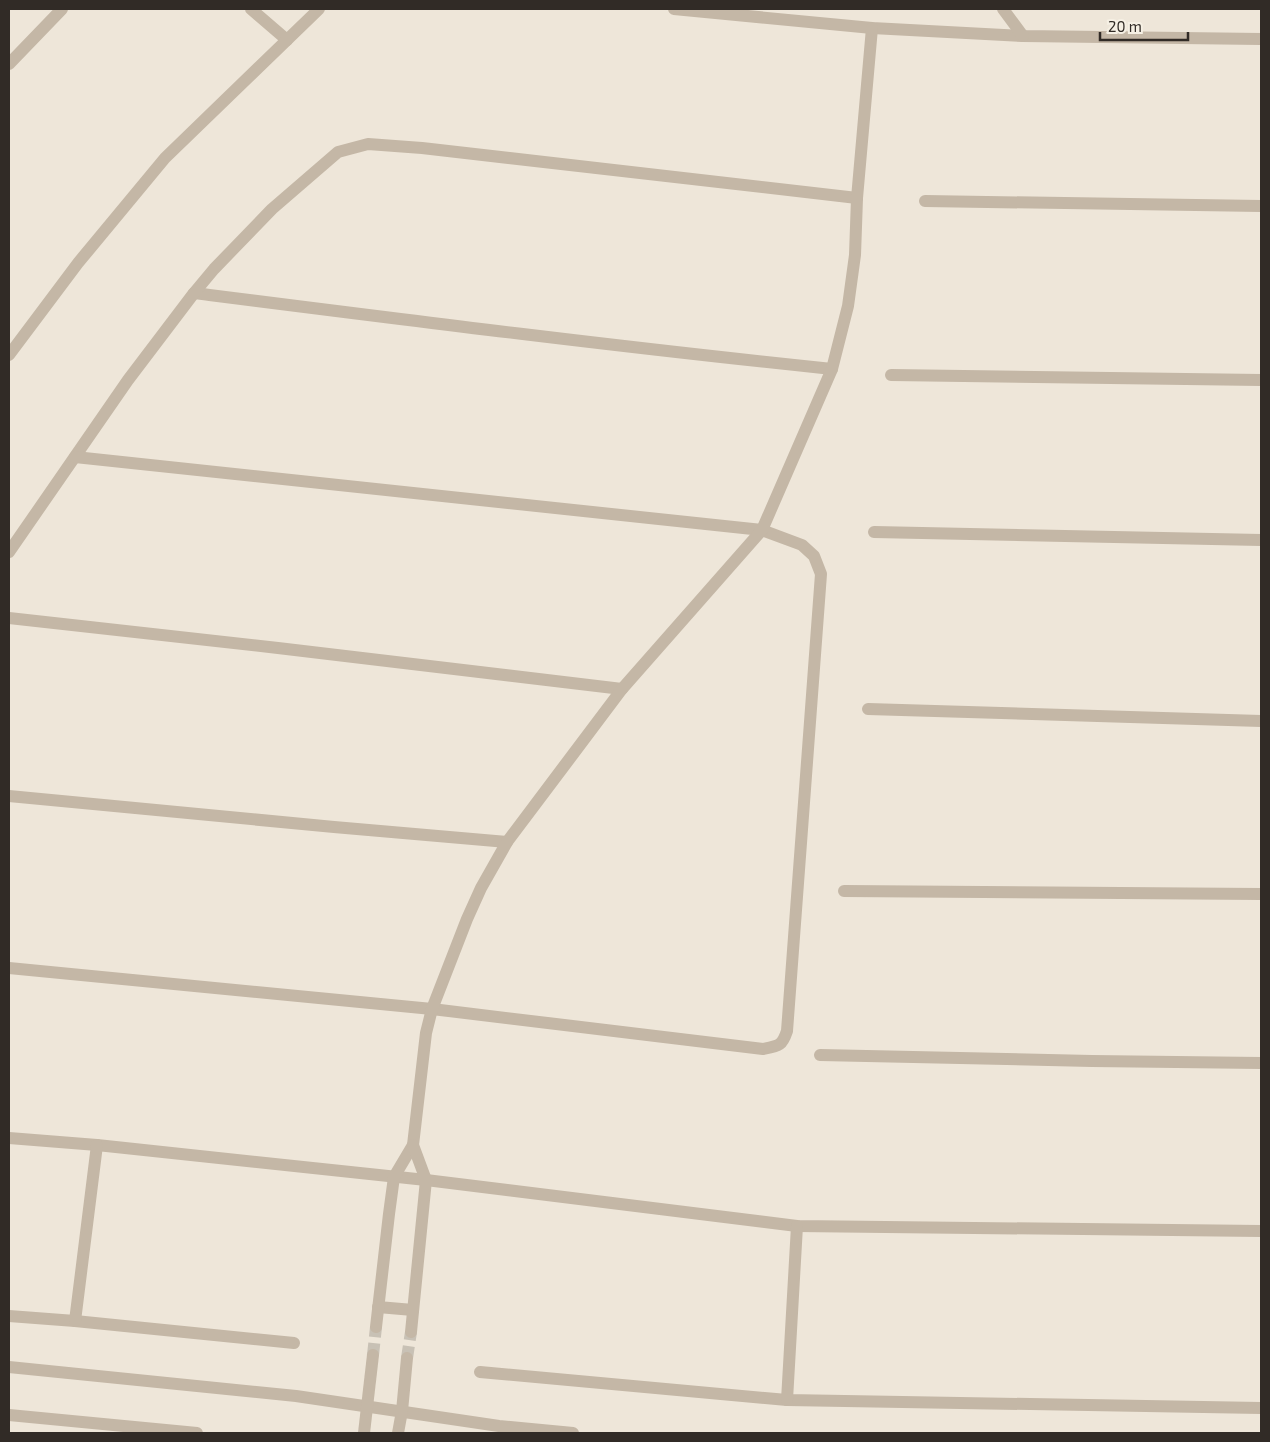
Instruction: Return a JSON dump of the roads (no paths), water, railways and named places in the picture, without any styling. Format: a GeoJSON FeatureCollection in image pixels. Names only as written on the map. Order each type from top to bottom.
{"type":"FeatureCollection","features":[{"type":"Feature","properties":{"kind":"street"},"geometry":{"type":"LineString","coordinates":[[9,64],[62,9]]}},
{"type":"Feature","properties":{"kind":"street"},"geometry":{"type":"LineString","coordinates":[[250,9],[287,40]]}},
{"type":"Feature","properties":{"kind":"street"},"geometry":{"type":"LineString","coordinates":[[9,355],[78,263],[165,158],[319,9]]}},
{"type":"Feature","properties":{"kind":"street"},"geometry":{"type":"LineString","coordinates":[[674,9],[872,28],[1023,36],[1261,39]]}},
{"type":"Feature","properties":{"kind":"street"},"geometry":{"type":"LineString","coordinates":[[767,9],[778,19]]}},
{"type":"Feature","properties":{"kind":"street"},"geometry":{"type":"LineString","coordinates":[[1004,9],[1023,36]]}},
{"type":"Feature","properties":{"kind":"street"},"geometry":{"type":"LineString","coordinates":[[376,1327],[394,1177],[413,1145],[426,1033],[432,1008],[481,888],[507,842],[622,689],[762,530],[832,369],[848,306],[855,255],[857,198],[872,28]]}},
{"type":"Feature","properties":{"kind":"street"},"geometry":{"type":"LineString","coordinates":[[9,552],[128,380],[214,268],[272,209],[338,152],[368,144],[422,148],[857,198]]}},
{"type":"Feature","properties":{"kind":"street"},"geometry":{"type":"LineString","coordinates":[[925,201],[1261,206]]}},
{"type":"Feature","properties":{"kind":"street"},"geometry":{"type":"LineString","coordinates":[[194,293],[536,336],[832,369]]}},
{"type":"Feature","properties":{"kind":"street"},"geometry":{"type":"LineString","coordinates":[[891,375],[1261,380]]}},
{"type":"Feature","properties":{"kind":"street"},"geometry":{"type":"LineString","coordinates":[[9,968],[432,1008],[763,1049],[777,1047],[783,1042],[787,1031],[821,574],[814,556],[802,545],[762,530],[75,457]]}},
{"type":"Feature","properties":{"kind":"street"},"geometry":{"type":"LineString","coordinates":[[874,532],[1261,540]]}},
{"type":"Feature","properties":{"kind":"street"},"geometry":{"type":"LineString","coordinates":[[9,618],[622,689]]}},
{"type":"Feature","properties":{"kind":"street"},"geometry":{"type":"LineString","coordinates":[[868,709],[1261,721]]}},
{"type":"Feature","properties":{"kind":"street"},"geometry":{"type":"LineString","coordinates":[[9,796],[507,842]]}},
{"type":"Feature","properties":{"kind":"street"},"geometry":{"type":"LineString","coordinates":[[844,892],[1261,894]]}},
{"type":"Feature","properties":{"kind":"street"},"geometry":{"type":"LineString","coordinates":[[820,1055],[1261,1063]]}},
{"type":"Feature","properties":{"kind":"street"},"geometry":{"type":"LineString","coordinates":[[9,1138],[97,1145],[426,1180],[796,1226],[1261,1231]]}},
{"type":"Feature","properties":{"kind":"street"},"geometry":{"type":"LineString","coordinates":[[75,1321],[97,1145]]}},
{"type":"Feature","properties":{"kind":"street"},"geometry":{"type":"LineString","coordinates":[[411,1332],[426,1180],[413,1145]]}},
{"type":"Feature","properties":{"kind":"street"},"geometry":{"type":"LineString","coordinates":[[787,1400],[796,1226]]}},
{"type":"Feature","properties":{"kind":"street"},"geometry":{"type":"LineString","coordinates":[[378,1307],[413,1310]]}},
{"type":"Feature","properties":{"kind":"street"},"geometry":{"type":"LineString","coordinates":[[9,1316],[294,1343]]}},
{"type":"Feature","properties":{"kind":"street"},"geometry":{"type":"LineString","coordinates":[[364,1433],[373,1355]]}},
{"type":"Feature","properties":{"kind":"street"},"geometry":{"type":"LineString","coordinates":[[398,1433],[407,1358]]}},
{"type":"Feature","properties":{"kind":"street"},"geometry":{"type":"LineString","coordinates":[[9,1367],[296,1396],[499,1426],[573,1433]]}},
{"type":"Feature","properties":{"kind":"street"},"geometry":{"type":"LineString","coordinates":[[480,1372],[787,1400],[1261,1408]]}},
{"type":"Feature","properties":{"kind":"street"},"geometry":{"type":"LineString","coordinates":[[9,1415],[197,1433]]}},
{"type":"Feature","properties":{"kind":"tunnel"},"geometry":{"type":"LineString","coordinates":[[373,1355],[376,1327]]}},
{"type":"Feature","properties":{"kind":"tunnel"},"geometry":{"type":"LineString","coordinates":[[407,1358],[411,1332]]}}]}
